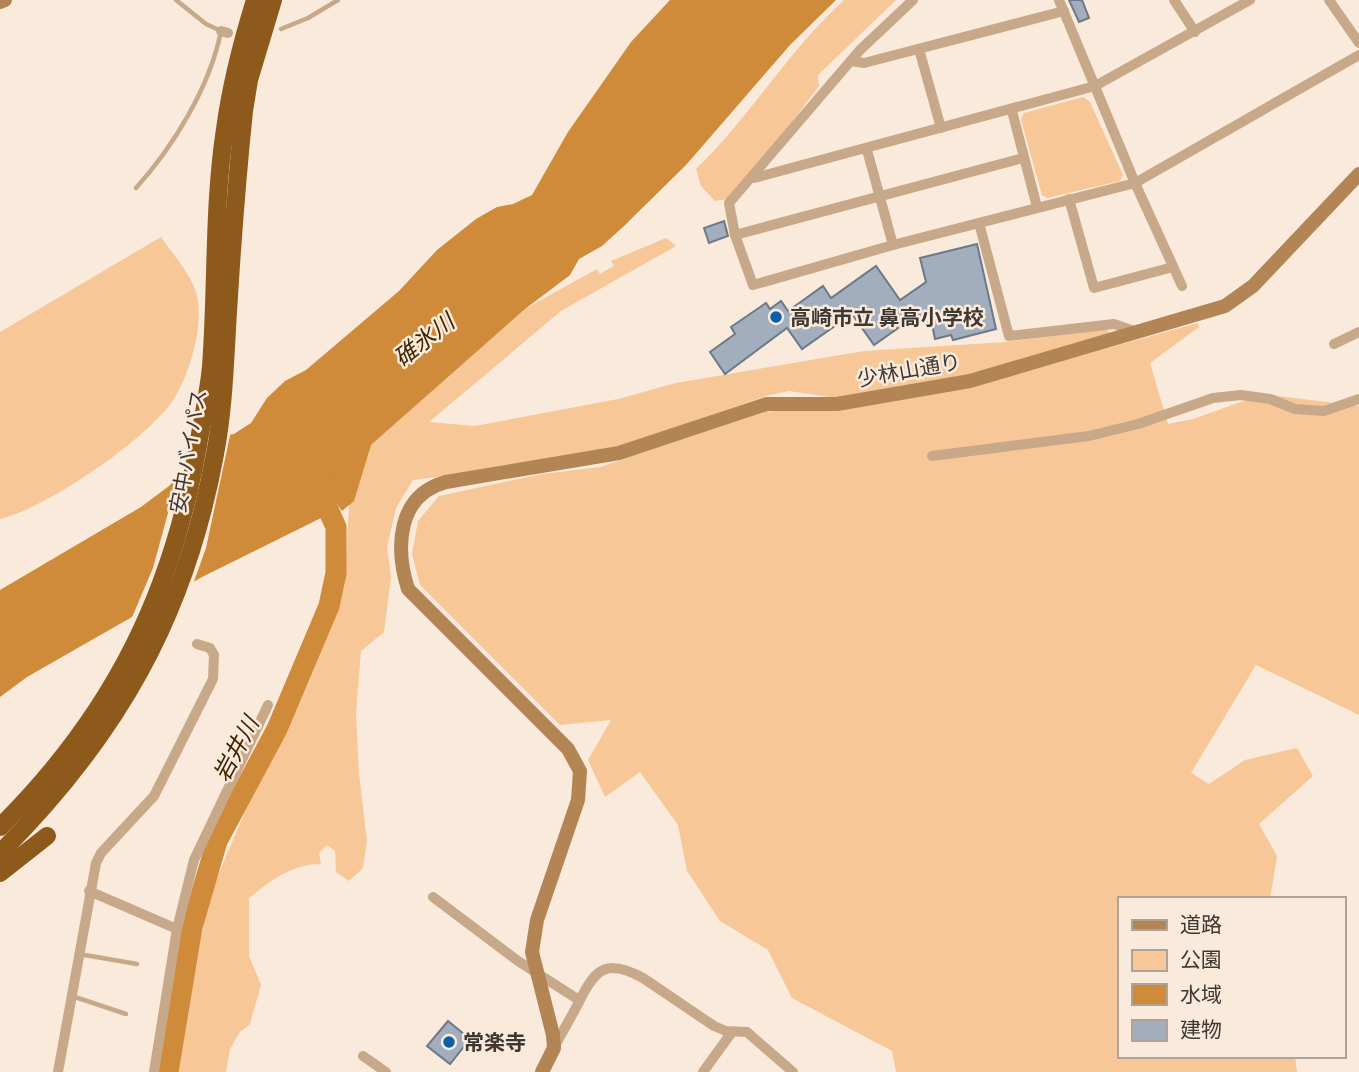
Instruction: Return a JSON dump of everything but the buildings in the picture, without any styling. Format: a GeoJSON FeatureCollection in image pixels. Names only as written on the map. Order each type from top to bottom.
{"type":"FeatureCollection","features":[{"type":"Feature","properties":{"kind":"highway","name":"安中バイパス"},"geometry":{"type":"LineString","coordinates":[[0,827],[52,773],[99,710],[136,645],[157,597],[190,494],[211,369],[224,130],[233,79],[255,0]]}},
{"type":"Feature","properties":{"kind":"highway","name":"安中バイパス"},"geometry":{"type":"LineString","coordinates":[[0,853],[62,787],[128,695],[159,639],[177,594],[205,503],[216,452],[244,111],[273,0]]}},
{"type":"Feature","properties":{"kind":"highway"},"geometry":{"type":"LineString","coordinates":[[0,873],[47,836]]}},
{"type":"Feature","properties":{"kind":"street"},"geometry":{"type":"LineString","coordinates":[[913,0],[851,61],[754,178],[729,203],[734,235],[753,285],[893,245],[1135,183],[1359,55]]}},
{"type":"Feature","properties":{"kind":"street"},"geometry":{"type":"LineString","coordinates":[[1059,0],[1135,183],[1182,286]]}},
{"type":"Feature","properties":{"kind":"street"},"geometry":{"type":"LineString","coordinates":[[1174,0],[1195,32]]}},
{"type":"Feature","properties":{"kind":"street"},"geometry":{"type":"LineString","coordinates":[[754,178],[1012,111],[1095,86],[1250,0]]}},
{"type":"Feature","properties":{"kind":"street"},"geometry":{"type":"LineString","coordinates":[[1329,0],[1359,43]]}},
{"type":"Feature","properties":{"kind":"street"},"geometry":{"type":"LineString","coordinates":[[851,61],[864,63],[1064,11]]}},
{"type":"Feature","properties":{"kind":"street"},"geometry":{"type":"LineString","coordinates":[[919,49],[941,128]]}},
{"type":"Feature","properties":{"kind":"street"},"geometry":{"type":"LineString","coordinates":[[1012,111],[1037,207]]}},
{"type":"Feature","properties":{"kind":"street"},"geometry":{"type":"LineString","coordinates":[[867,150],[893,245]]}},
{"type":"Feature","properties":{"kind":"street"},"geometry":{"type":"LineString","coordinates":[[734,235],[1023,158]]}},
{"type":"Feature","properties":{"kind":"street","name":"少林山通り"},"geometry":{"type":"LineString","coordinates":[[538,973],[532,951],[537,920],[578,800],[580,771],[568,749],[408,589],[400,562],[401,537],[416,498],[429,487],[446,482],[618,453],[767,404],[836,404],[970,381],[1194,316],[1240,297],[1359,174]]}},
{"type":"Feature","properties":{"kind":"street"},"geometry":{"type":"LineString","coordinates":[[1069,199],[1094,288],[1173,267]]}},
{"type":"Feature","properties":{"kind":"street"},"geometry":{"type":"LineString","coordinates":[[979,223],[1009,336],[1114,324],[1138,332]]}},
{"type":"Feature","properties":{"kind":"street"},"geometry":{"type":"LineString","coordinates":[[1334,344],[1359,332]]}},
{"type":"Feature","properties":{"kind":"street"},"geometry":{"type":"LineString","coordinates":[[932,456],[1089,436],[1138,424],[1213,398],[1241,395],[1270,399],[1295,410],[1324,411],[1359,400]]}},
{"type":"Feature","properties":{"kind":"street"},"geometry":{"type":"LineString","coordinates":[[58,1072],[89,891],[101,853],[154,796],[213,679],[214,655],[210,648],[197,644]]}},
{"type":"Feature","properties":{"kind":"street"},"geometry":{"type":"LineString","coordinates":[[154,1072],[177,929],[201,840],[268,705]]}},
{"type":"Feature","properties":{"kind":"street"},"geometry":{"type":"LineString","coordinates":[[89,891],[177,929]]}},
{"type":"Feature","properties":{"kind":"street"},"geometry":{"type":"LineString","coordinates":[[433,897],[579,1000]]}},
{"type":"Feature","properties":{"kind":"street"},"geometry":{"type":"LineString","coordinates":[[542,1072],[589,981],[600,970],[612,967],[631,971],[714,1026],[732,1032],[747,1032],[793,1072]]}},
{"type":"Feature","properties":{"kind":"street"},"geometry":{"type":"LineString","coordinates":[[538,973],[554,1048]]}},
{"type":"Feature","properties":{"kind":"street"},"geometry":{"type":"LineString","coordinates":[[703,1072],[732,1032]]}},
{"type":"Feature","properties":{"kind":"street"},"geometry":{"type":"LineString","coordinates":[[363,1056],[386,1072]]}},
{"type":"Feature","properties":{"kind":"lane"},"geometry":{"type":"LineString","coordinates":[[136,188],[160,159],[200,90],[224,32],[206,24],[176,0]]}},
{"type":"Feature","properties":{"kind":"lane"},"geometry":{"type":"LineString","coordinates":[[281,29],[302,21],[338,0]]}},
{"type":"Feature","properties":{"kind":"lane"},"geometry":{"type":"LineString","coordinates":[[78,953],[137,964]]}},
{"type":"Feature","properties":{"kind":"lane"},"geometry":{"type":"LineString","coordinates":[[71,996],[126,1014]]}},
{"type":"Feature","properties":{"kind":"green space"},"geometry":{"type":"Polygon","coordinates":[[[844,0],[896,0],[818,75],[819,86],[768,154],[728,199],[715,201],[701,186],[696,169],[734,128],[805,41],[844,0]]]}},
{"type":"Feature","properties":{"kind":"green space"},"geometry":{"type":"Polygon","coordinates":[[[1083,97],[1090,102],[1123,175],[1120,181],[1047,198],[1042,195],[1021,120],[1024,113],[1083,97]]]}},
{"type":"Feature","properties":{"kind":"green space"},"geometry":{"type":"Polygon","coordinates":[[[161,237],[191,280],[199,308],[197,337],[178,392],[158,418],[117,454],[42,502],[0,519],[0,332],[161,237]]]}},
{"type":"Feature","properties":{"kind":"green space"},"geometry":{"type":"Polygon","coordinates":[[[666,238],[676,246],[561,311],[429,422],[475,426],[618,399],[676,383],[864,351],[1006,342],[1105,329],[1112,334],[977,373],[836,398],[789,391],[766,396],[615,448],[544,463],[413,480],[396,508],[387,547],[391,577],[384,632],[361,651],[356,713],[359,774],[367,841],[363,868],[349,881],[336,872],[335,851],[327,845],[319,853],[321,864],[291,870],[249,898],[249,956],[261,985],[250,1024],[240,1032],[230,1049],[226,1072],[176,1072],[208,899],[293,699],[331,621],[346,559],[350,489],[371,445],[525,309],[597,269],[600,274],[614,266],[611,261],[666,238]]]}},
{"type":"Feature","properties":{"kind":"green space"},"geometry":{"type":"Polygon","coordinates":[[[1198,323],[1199,327],[1150,363],[1168,424],[1193,419],[1263,394],[1359,406],[1359,715],[1256,665],[1191,773],[1209,784],[1245,760],[1297,748],[1313,776],[1259,824],[1277,856],[1270,897],[1118,897],[1118,1058],[1295,1058],[1297,1072],[896,1072],[892,1051],[792,998],[768,950],[720,921],[687,871],[678,825],[640,772],[605,797],[588,760],[611,720],[560,725],[420,585],[412,554],[418,521],[439,496],[542,474],[600,467],[766,412],[969,387],[1198,323]]]}},
{"type":"Feature","properties":{"kind":"water","name":"碓氷川"},"geometry":{"type":"Polygon","coordinates":[[[670,0],[836,0],[790,45],[686,165],[624,226],[602,246],[579,259],[570,275],[525,309],[371,445],[354,501],[342,511],[334,500],[321,518],[202,577],[27,677],[0,697],[0,590],[141,507],[169,486],[210,438],[234,434],[251,423],[267,398],[285,381],[306,370],[399,291],[437,250],[476,219],[497,207],[513,204],[532,195],[568,132],[631,42],[670,0]]]}},
{"type":"Feature","properties":{"kind":"pier"},"geometry":{"type":"Polygon","coordinates":[[[231,431],[206,548],[192,587],[130,622],[153,568],[181,465],[208,435],[231,431]]]}},
{"type":"Feature","properties":{"kind":"waterway","name":"岩井川"},"geometry":{"type":"LineString","coordinates":[[168,1072],[192,927],[217,841],[277,729],[329,606],[336,573],[336,527],[327,507],[324,481]]}},
{"type":"Feature","properties":{"kind":"place","name":"高崎市立 鼻高小学校"},"geometry":{"type":"Point","coordinates":[776,317]}},
{"type":"Feature","properties":{"kind":"place","name":"常楽寺"},"geometry":{"type":"Point","coordinates":[449,1042]}}]}
